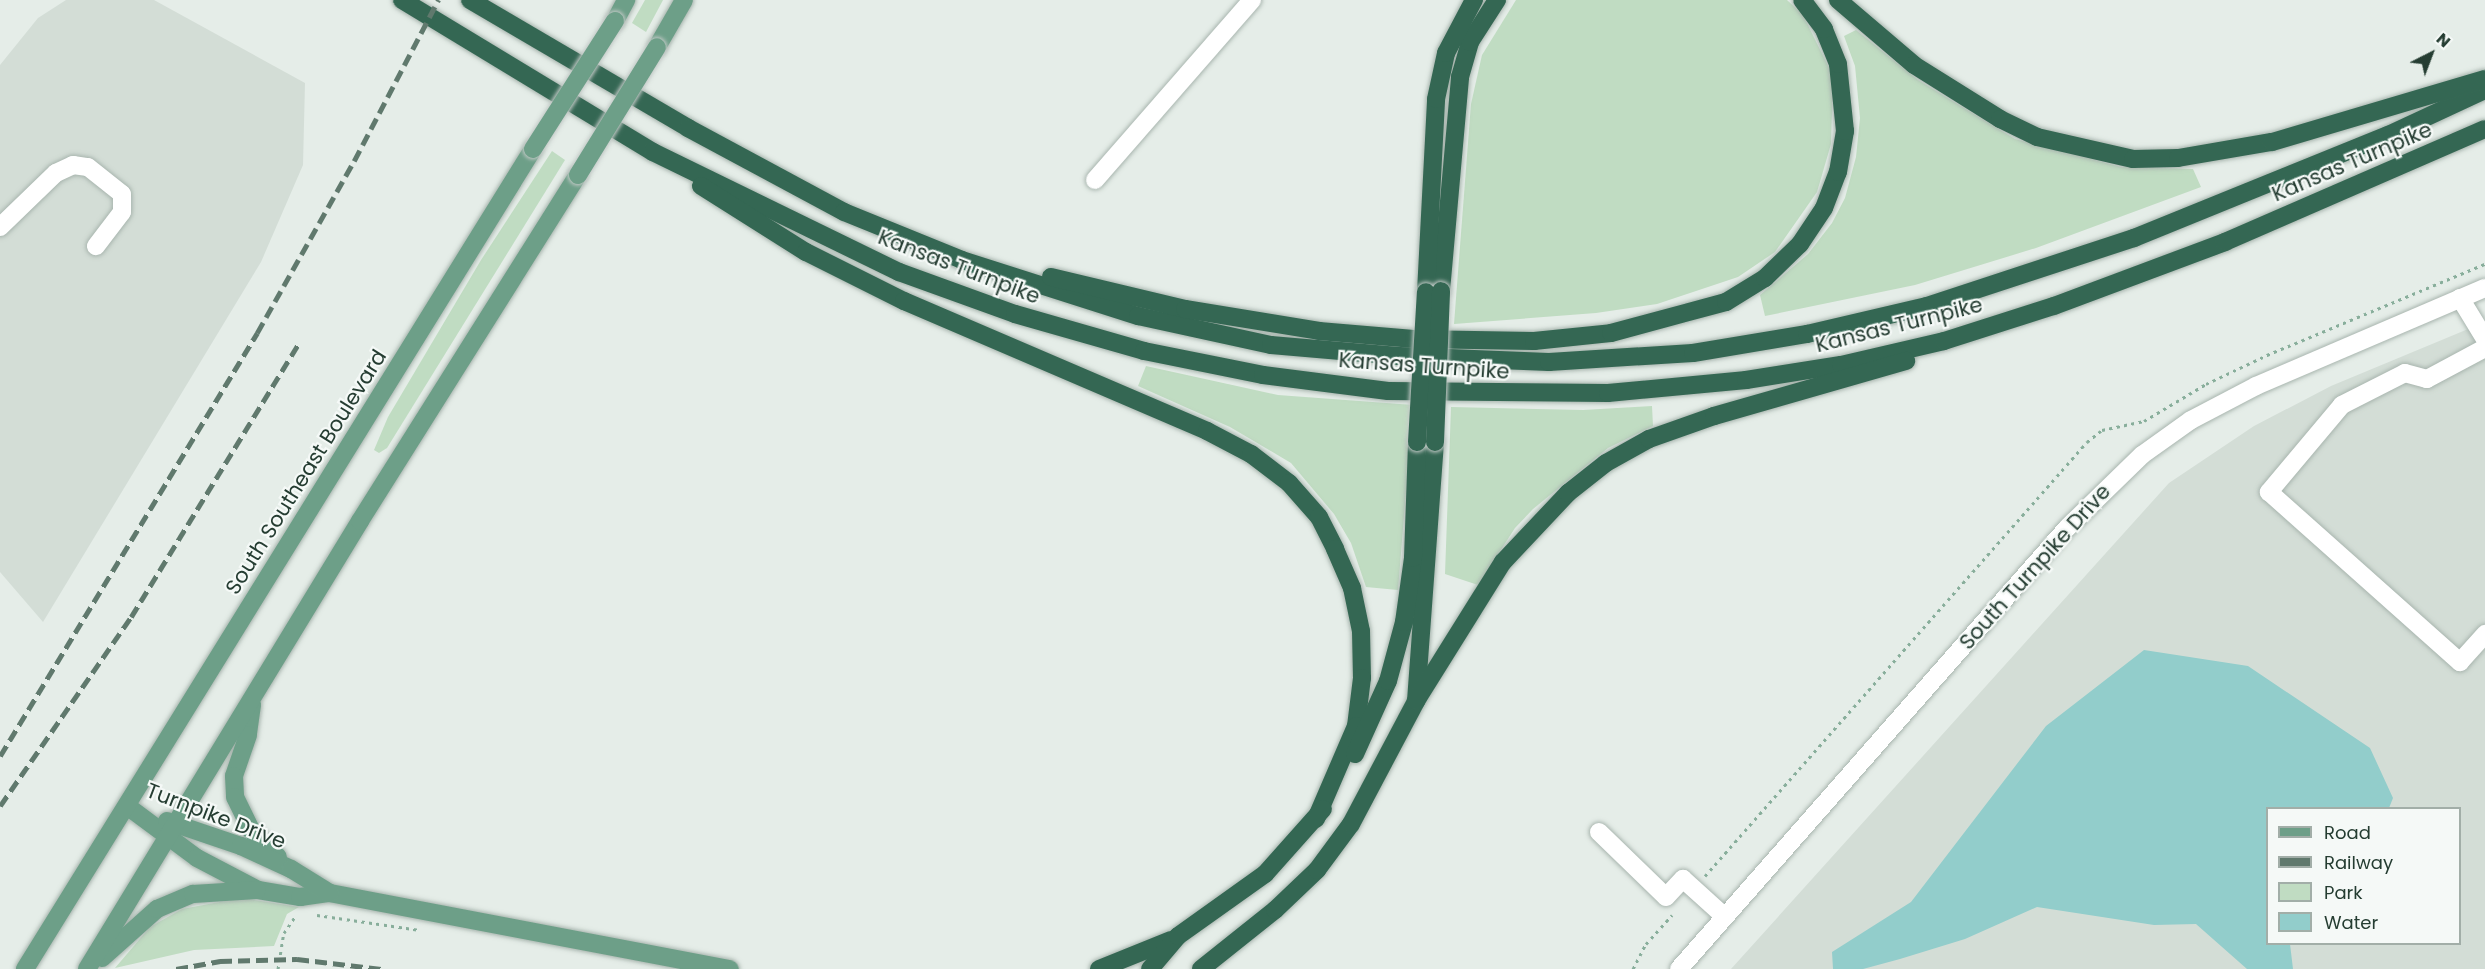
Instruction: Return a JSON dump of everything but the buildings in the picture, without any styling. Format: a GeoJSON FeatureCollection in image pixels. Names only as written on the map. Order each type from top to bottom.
{"type":"FeatureCollection","features":[{"type":"Feature","properties":{"kind":"highway","name":"Kansas Turnpike"},"geometry":{"type":"LineString","coordinates":[[402,0],[653,152],[899,272],[1015,314],[1155,353],[1263,375],[1388,390],[1608,393],[1746,380],[1841,364],[1944,341],[2054,306],[2225,242],[2485,129]]}},
{"type":"Feature","properties":{"kind":"highway","name":"Kansas Turnpike"},"geometry":{"type":"LineString","coordinates":[[470,0],[688,128],[844,212],[962,260],[1138,316],[1271,345],[1399,356],[1549,362],[1692,353],[1807,334],[1927,306],[2134,238],[2378,139],[2485,90]]}},
{"type":"Feature","properties":{"kind":"highway"},"geometry":{"type":"LineString","coordinates":[[1416,701],[1433,292],[1436,99],[1446,53],[1474,0]]}},
{"type":"Feature","properties":{"kind":"highway"},"geometry":{"type":"LineString","coordinates":[[1433,292],[1460,77],[1470,42],[1497,0]]}},
{"type":"Feature","properties":{"kind":"highway"},"geometry":{"type":"LineString","coordinates":[[962,260],[1185,309],[1319,331],[1414,339],[1534,341],[1611,333],[1679,317],[1726,302],[1766,278],[1800,243],[1824,207],[1834,181],[1845,131],[1838,64],[1824,29],[1802,0]]}},
{"type":"Feature","properties":{"kind":"highway"},"geometry":{"type":"LineString","coordinates":[[1838,0],[1914,65],[2000,119],[2037,137],[2133,159],[2178,158],[2272,142],[2485,79]]}},
{"type":"Feature","properties":{"kind":"highway"},"geometry":{"type":"LineString","coordinates":[[653,152],[728,206],[806,252],[904,301],[1207,431],[1251,454],[1289,483],[1319,517],[1335,549],[1352,588],[1361,631],[1362,678],[1356,726],[1316,819]]}},
{"type":"Feature","properties":{"kind":"highway"},"geometry":{"type":"LineString","coordinates":[[1201,969],[1275,910],[1317,870],[1351,824],[1416,701],[1503,562],[1533,526],[1606,463],[1649,440],[1714,416],[1979,341],[2054,306]]}},
{"type":"Feature","properties":{"kind":"highway"},"geometry":{"type":"LineString","coordinates":[[1099,969],[1178,936],[1265,874],[1316,819],[1368,731],[1396,652],[1413,558],[1426,442]]}},
{"type":"Feature","properties":{"kind":"highway"},"geometry":{"type":"LineString","coordinates":[[1150,969],[1178,936]]}},
{"type":"Feature","properties":{"kind":"main road","name":"South Southeast Boulevard"},"geometry":{"type":"LineString","coordinates":[[25,969],[626,0]]}},
{"type":"Feature","properties":{"kind":"main road"},"geometry":{"type":"LineString","coordinates":[[88,969],[360,521],[578,175],[684,0]]}},
{"type":"Feature","properties":{"kind":"main road"},"geometry":{"type":"LineString","coordinates":[[254,697],[248,735],[234,776],[235,797],[251,830],[291,869]]}},
{"type":"Feature","properties":{"kind":"main road","name":"Turnpike Drive"},"geometry":{"type":"LineString","coordinates":[[127,806],[172,832],[258,890],[300,897],[330,893],[730,969]]}},
{"type":"Feature","properties":{"kind":"main road","name":"Turnpike Drive"},"geometry":{"type":"LineString","coordinates":[[172,832],[291,869],[330,893]]}},
{"type":"Feature","properties":{"kind":"main road"},"geometry":{"type":"LineString","coordinates":[[88,969],[157,909],[193,894],[258,890]]}},
{"type":"Feature","properties":{"kind":"street"},"geometry":{"type":"LineString","coordinates":[[1095,180],[1252,0]]}},
{"type":"Feature","properties":{"kind":"street"},"geometry":{"type":"LineString","coordinates":[[0,227],[56,173],[73,165],[88,167],[122,194],[122,212],[96,246]]}},
{"type":"Feature","properties":{"kind":"street","name":"South Turnpike Drive"},"geometry":{"type":"LineString","coordinates":[[1679,969],[2067,528],[2142,455],[2191,420],[2256,386],[2485,288]]}},
{"type":"Feature","properties":{"kind":"street"},"geometry":{"type":"LineString","coordinates":[[2460,298],[2485,339]]}},
{"type":"Feature","properties":{"kind":"street"},"geometry":{"type":"LineString","coordinates":[[2485,348],[2427,379],[2405,373],[2342,405],[2269,492],[2460,663],[2485,634]]}},
{"type":"Feature","properties":{"kind":"street"},"geometry":{"type":"LineString","coordinates":[[1599,832],[1666,897],[1683,879],[1724,916]]}},
{"type":"Feature","properties":{"kind":"path"},"geometry":{"type":"LineString","coordinates":[[278,969],[284,933],[297,913],[303,913]]}},
{"type":"Feature","properties":{"kind":"path"},"geometry":{"type":"LineString","coordinates":[[310,914],[423,931]]}},
{"type":"Feature","properties":{"kind":"shaded area"},"geometry":{"type":"Polygon","coordinates":[[[66,0],[154,0],[305,83],[303,165],[261,262],[43,622],[0,572],[0,65],[38,18],[66,0]]]}},
{"type":"Feature","properties":{"kind":"shaded area"},"geometry":{"type":"Polygon","coordinates":[[[2485,322],[2485,969],[1731,969],[2169,483],[2254,426],[2331,386],[2485,322]]]}},
{"type":"Feature","properties":{"kind":"green space"},"geometry":{"type":"Polygon","coordinates":[[[645,0],[663,0],[646,32],[632,23],[645,0]]]}},
{"type":"Feature","properties":{"kind":"green space"},"geometry":{"type":"Polygon","coordinates":[[[1516,0],[1787,0],[1803,15],[1833,76],[1831,144],[1817,192],[1775,252],[1738,277],[1657,304],[1596,313],[1454,324],[1471,104],[1482,55],[1516,0]]]}},
{"type":"Feature","properties":{"kind":"green space"},"geometry":{"type":"Polygon","coordinates":[[[1856,30],[1918,80],[2015,139],[2121,167],[2193,169],[2201,187],[2036,248],[1915,285],[1765,316],[1760,295],[1808,254],[1832,223],[1845,198],[1856,157],[1860,118],[1855,66],[1844,36],[1856,30]]]}},
{"type":"Feature","properties":{"kind":"green space"},"geometry":{"type":"Polygon","coordinates":[[[552,151],[565,160],[387,448],[379,453],[374,450],[388,417],[481,260],[552,151]]]}},
{"type":"Feature","properties":{"kind":"green space"},"geometry":{"type":"Polygon","coordinates":[[[1146,366],[1278,395],[1413,405],[1398,590],[1366,587],[1351,543],[1334,514],[1291,463],[1230,427],[1138,386],[1146,366]]]}},
{"type":"Feature","properties":{"kind":"green space"},"geometry":{"type":"Polygon","coordinates":[[[1652,406],[1653,426],[1608,448],[1533,509],[1515,528],[1478,585],[1445,574],[1451,407],[1583,410],[1652,406]]]}},
{"type":"Feature","properties":{"kind":"green space"},"geometry":{"type":"Polygon","coordinates":[[[241,898],[299,907],[287,914],[274,946],[194,950],[115,968],[150,927],[182,909],[241,898]]]}},
{"type":"Feature","properties":{"kind":"water"},"geometry":{"type":"Polygon","coordinates":[[[2144,650],[2248,666],[2370,748],[2393,798],[2389,807],[2266,807],[2266,945],[2290,945],[2293,969],[2247,969],[2196,924],[2154,925],[2037,907],[1965,939],[1900,959],[1863,969],[1833,969],[1832,952],[1911,902],[2046,726],[2144,650]]]}},
{"type":"Feature","properties":{"kind":"railway"},"geometry":{"type":"LineString","coordinates":[[0,756],[257,333],[354,161],[438,0]]}},
{"type":"Feature","properties":{"kind":"railway"},"geometry":{"type":"LineString","coordinates":[[0,806],[131,617],[299,343]]}},
{"type":"Feature","properties":{"kind":"railway"},"geometry":{"type":"LineString","coordinates":[[176,969],[220,961],[297,959],[381,969]]}}]}
